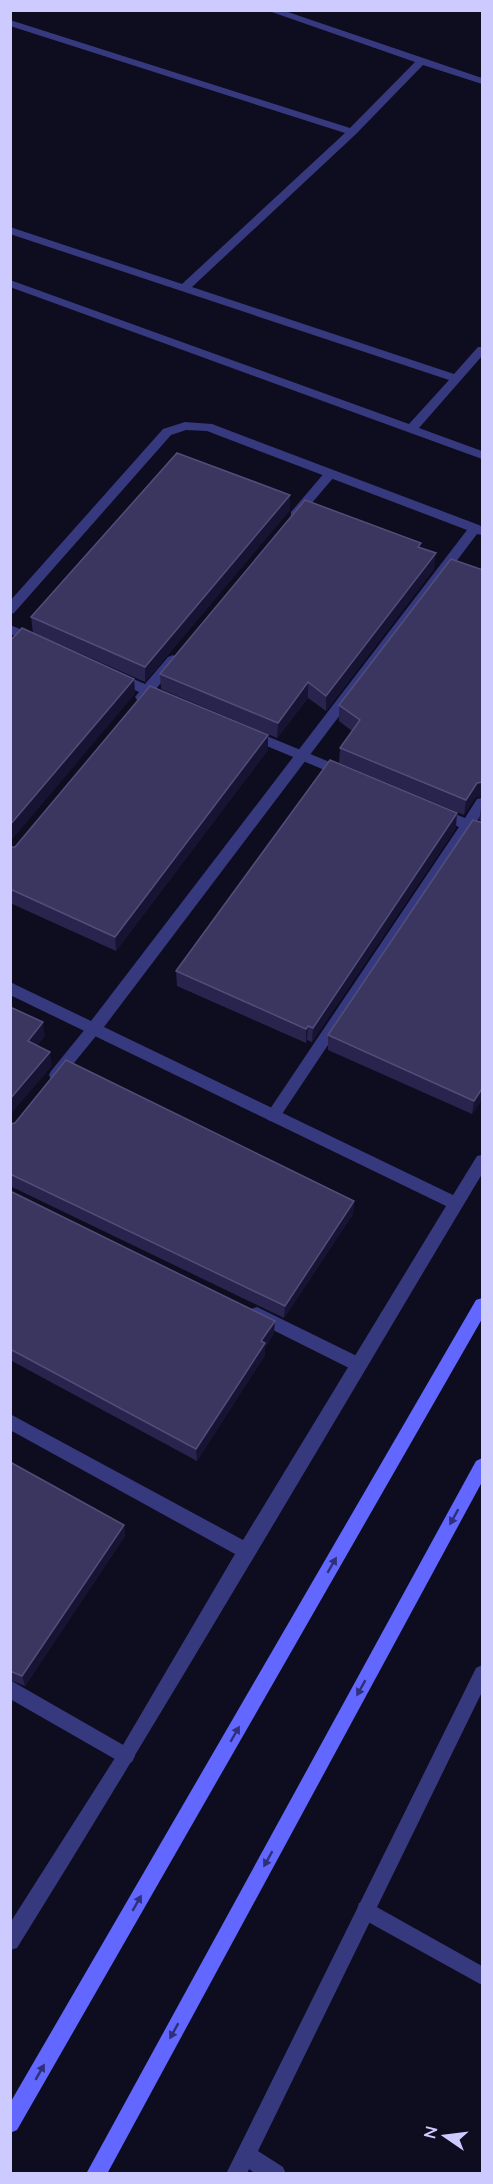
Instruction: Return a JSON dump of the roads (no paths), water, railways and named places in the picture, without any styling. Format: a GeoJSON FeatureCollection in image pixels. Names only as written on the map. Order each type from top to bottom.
{"type":"FeatureCollection","features":[{"type":"Feature","properties":{"kind":"street"},"geometry":{"type":"LineString","coordinates":[[271,10],[483,81]]}},
{"type":"Feature","properties":{"kind":"street"},"geometry":{"type":"LineString","coordinates":[[10,23],[352,132]]}},
{"type":"Feature","properties":{"kind":"street"},"geometry":{"type":"LineString","coordinates":[[184,288],[352,132],[422,60]]}},
{"type":"Feature","properties":{"kind":"street"},"geometry":{"type":"LineString","coordinates":[[10,230],[456,378]]}},
{"type":"Feature","properties":{"kind":"street"},"geometry":{"type":"LineString","coordinates":[[10,283],[483,455]]}},
{"type":"Feature","properties":{"kind":"street"},"geometry":{"type":"LineString","coordinates":[[411,429],[483,350]]}},
{"type":"Feature","properties":{"kind":"street"},"geometry":{"type":"LineString","coordinates":[[10,610],[167,432],[185,426],[208,427],[479,529],[300,755],[95,1027],[46,1088]]}},
{"type":"Feature","properties":{"kind":"street"},"geometry":{"type":"LineString","coordinates":[[284,528],[330,474]]}},
{"type":"Feature","properties":{"kind":"street"},"geometry":{"type":"LineString","coordinates":[[10,629],[53,648]]}},
{"type":"Feature","properties":{"kind":"street"},"geometry":{"type":"LineString","coordinates":[[132,709],[185,646]]}},
{"type":"Feature","properties":{"kind":"street"},"geometry":{"type":"LineString","coordinates":[[105,672],[180,704]]}},
{"type":"Feature","properties":{"kind":"street"},"geometry":{"type":"LineString","coordinates":[[235,727],[352,777]]}},
{"type":"Feature","properties":{"kind":"street"},"geometry":{"type":"LineString","coordinates":[[273,1116],[483,803]]}},
{"type":"Feature","properties":{"kind":"street"},"geometry":{"type":"LineString","coordinates":[[426,807],[483,831]]}},
{"type":"Feature","properties":{"kind":"street"},"geometry":{"type":"LineString","coordinates":[[10,988],[95,1027],[457,1204]]}},
{"type":"Feature","properties":{"kind":"street"},"geometry":{"type":"LineString","coordinates":[[10,1941],[126,1755],[246,1551],[483,1161]]}},
{"type":"Feature","properties":{"kind":"street"},"geometry":{"type":"LineString","coordinates":[[10,2123],[483,1305]]}},
{"type":"Feature","properties":{"kind":"street"},"geometry":{"type":"LineString","coordinates":[[243,1307],[359,1365]]}},
{"type":"Feature","properties":{"kind":"street"},"geometry":{"type":"LineString","coordinates":[[10,1421],[246,1551]]}},
{"type":"Feature","properties":{"kind":"street"},"geometry":{"type":"LineString","coordinates":[[96,2174],[483,1466]]}},
{"type":"Feature","properties":{"kind":"street"},"geometry":{"type":"LineString","coordinates":[[236,2174],[366,1910],[477,1697],[483,1674]]}},
{"type":"Feature","properties":{"kind":"street"},"geometry":{"type":"LineString","coordinates":[[10,1689],[126,1755]]}},
{"type":"Feature","properties":{"kind":"street"},"geometry":{"type":"LineString","coordinates":[[366,1910],[483,1976]]}},
{"type":"Feature","properties":{"kind":"street"},"geometry":{"type":"LineString","coordinates":[[245,2155],[276,2174]]}}]}
